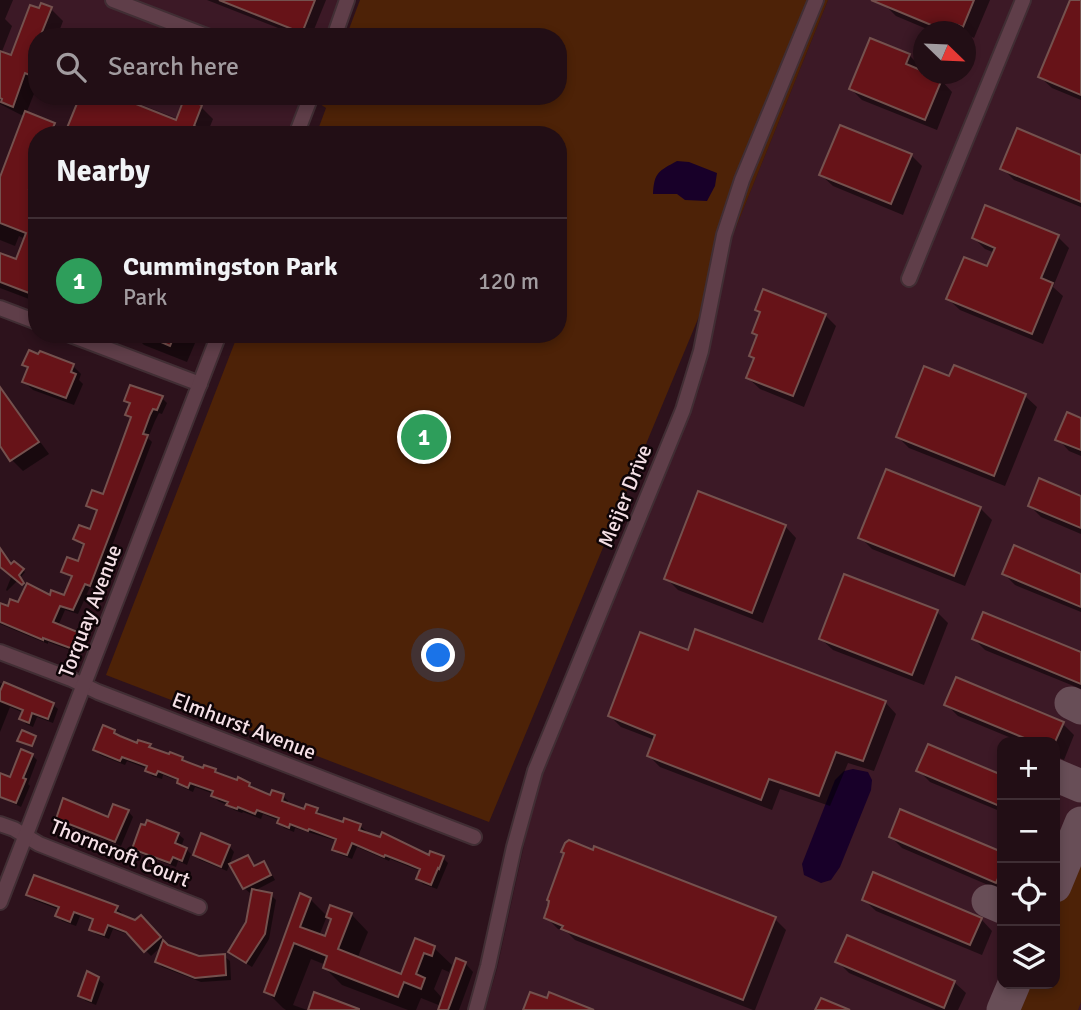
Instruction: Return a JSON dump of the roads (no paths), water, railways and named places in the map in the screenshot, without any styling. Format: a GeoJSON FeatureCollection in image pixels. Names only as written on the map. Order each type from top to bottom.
{"type":"FeatureCollection","features":[{"type":"Feature","properties":{"kind":"street"},"geometry":{"type":"LineString","coordinates":[[113,0],[186,28]]}},
{"type":"Feature","properties":{"kind":"street"},"geometry":{"type":"LineString","coordinates":[[337,28],[347,0]]}},
{"type":"Feature","properties":{"kind":"street","name":"Meijer Drive"},"geometry":{"type":"LineString","coordinates":[[475,1010],[535,771],[683,410],[701,351],[724,235],[743,180],[816,0]]}},
{"type":"Feature","properties":{"kind":"street"},"geometry":{"type":"LineString","coordinates":[[909,279],[1023,0]]}},
{"type":"Feature","properties":{"kind":"street"},"geometry":{"type":"LineString","coordinates":[[299,126],[308,105]]}},
{"type":"Feature","properties":{"kind":"street"},"geometry":{"type":"LineString","coordinates":[[0,308],[28,319]]}},
{"type":"Feature","properties":{"kind":"street"},"geometry":{"type":"LineString","coordinates":[[92,343],[200,384]]}},
{"type":"Feature","properties":{"kind":"street","name":"Torquay Avenue"},"geometry":{"type":"LineString","coordinates":[[0,902],[216,343]]}},
{"type":"Feature","properties":{"kind":"street","name":"Elmhurst Avenue"},"geometry":{"type":"LineString","coordinates":[[0,652],[474,837]]}},
{"type":"Feature","properties":{"kind":"street","name":"Thorncroft Court"},"geometry":{"type":"LineString","coordinates":[[0,824],[39,844],[199,907]]}},
{"type":"Feature","properties":{"kind":"place","name":"Cummingston Park"},"geometry":{"type":"Point","coordinates":[424,437]}}]}
